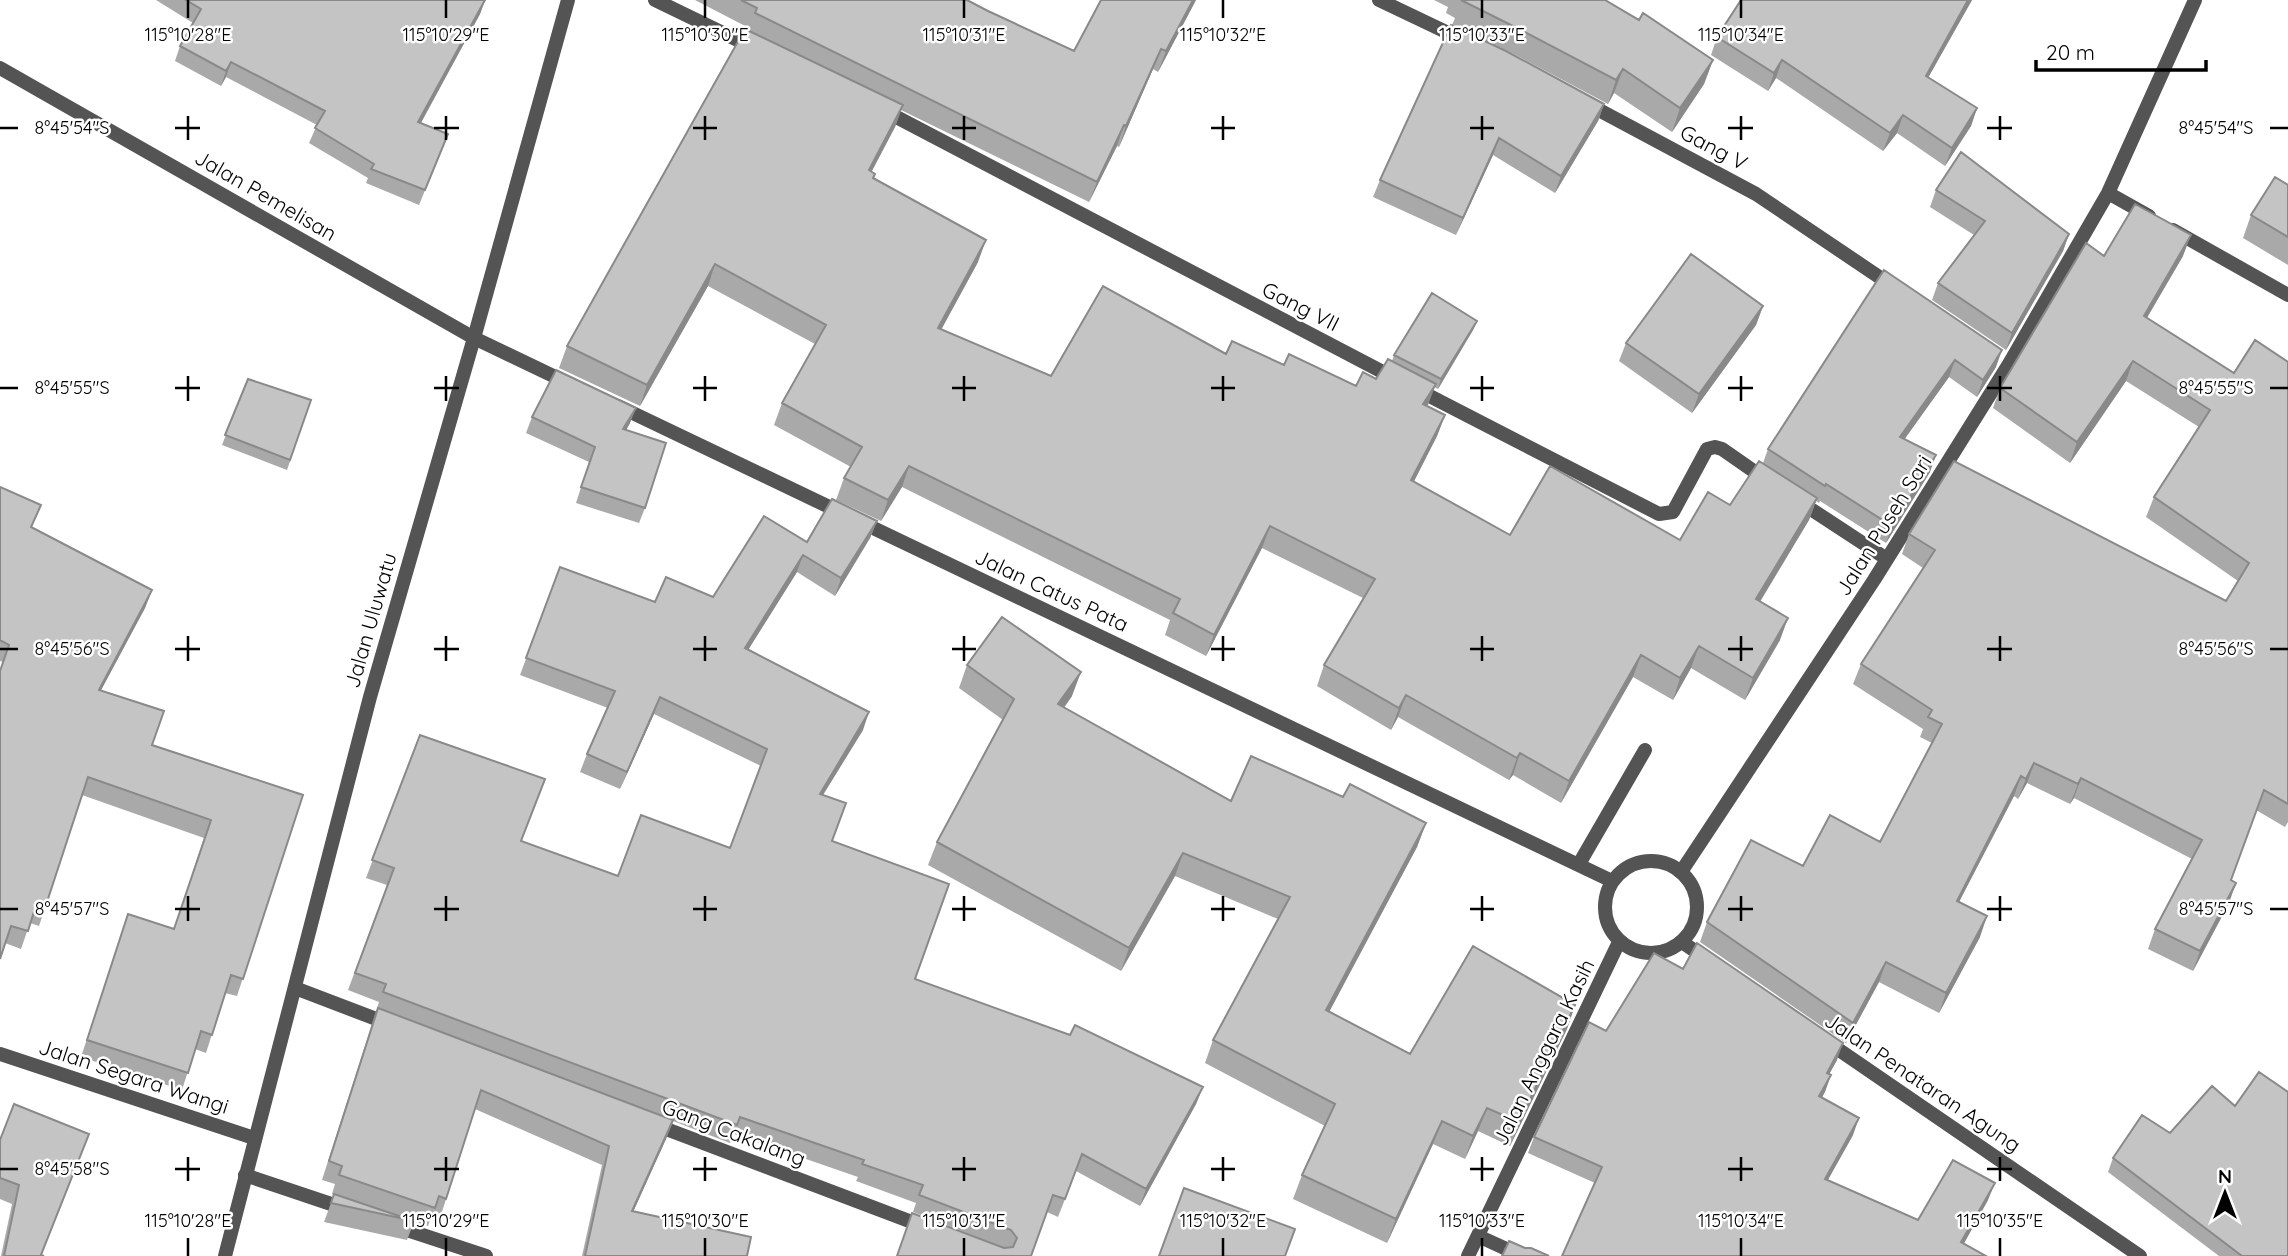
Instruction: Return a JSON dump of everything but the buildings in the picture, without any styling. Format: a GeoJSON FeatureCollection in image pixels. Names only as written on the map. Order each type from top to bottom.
{"type":"FeatureCollection","features":[{"type":"Feature","properties":{"kind":"street","name":"Jalan Uluwatu"},"geometry":{"type":"LineString","coordinates":[[225,1256],[370,697],[568,0]]}},
{"type":"Feature","properties":{"kind":"street"},"geometry":{"type":"LineString","coordinates":[[655,0],[764,53]]}},
{"type":"Feature","properties":{"kind":"street"},"geometry":{"type":"LineString","coordinates":[[1379,0],[1479,48]]}},
{"type":"Feature","properties":{"kind":"street","name":"Jalan Puseh Sari"},"geometry":{"type":"LineString","coordinates":[[1681,872],[1887,559],[2003,360],[2108,193],[2195,0]]}},
{"type":"Feature","properties":{"kind":"street","name":"Jalan Pemelisan"},"geometry":{"type":"LineString","coordinates":[[0,68],[474,338]]}},
{"type":"Feature","properties":{"kind":"street","name":"Gang V"},"geometry":{"type":"LineString","coordinates":[[1576,98],[1756,194],[1906,294]]}},
{"type":"Feature","properties":{"kind":"street","name":"Gang VII"},"geometry":{"type":"LineString","coordinates":[[873,105],[1659,514],[1674,512],[1707,449],[1712,447],[1722,449],[1887,559]]}},
{"type":"Feature","properties":{"kind":"street"},"geometry":{"type":"LineString","coordinates":[[2108,193],[2288,295]]}},
{"type":"Feature","properties":{"kind":"street","name":"Jalan Catus Pata"},"geometry":{"type":"LineString","coordinates":[[474,338],[1612,881]]}},
{"type":"Feature","properties":{"kind":"street"},"geometry":{"type":"LineString","coordinates":[[1579,864],[1645,750]]}},
{"type":"Feature","properties":{"kind":"street"},"geometry":{"type":"LineString","coordinates":[[1645,862],[1664,863],[1681,872],[1696,893],[1696,921],[1682,942],[1661,953],[1639,953],[1619,942],[1609,929],[1605,896],[1612,881],[1626,868],[1645,862]]}},
{"type":"Feature","properties":{"kind":"street","name":"Jalan Anggara Kasih"},"geometry":{"type":"LineString","coordinates":[[1468,1256],[1619,942]]}},
{"type":"Feature","properties":{"kind":"street"},"geometry":{"type":"LineString","coordinates":[[1682,942],[1716,966]]}},
{"type":"Feature","properties":{"kind":"street"},"geometry":{"type":"LineString","coordinates":[[295,988],[400,1028]]}},
{"type":"Feature","properties":{"kind":"street","name":"Jalan Penataran Agung"},"geometry":{"type":"LineString","coordinates":[[1819,1036],[2140,1256]]}},
{"type":"Feature","properties":{"kind":"street","name":"Jalan Segara Wangi"},"geometry":{"type":"LineString","coordinates":[[0,1054],[254,1138]]}},
{"type":"Feature","properties":{"kind":"street","name":"Gang Cakalang"},"geometry":{"type":"LineString","coordinates":[[635,1117],[936,1231]]}},
{"type":"Feature","properties":{"kind":"street"},"geometry":{"type":"LineString","coordinates":[[245,1175],[359,1214]]}},
{"type":"Feature","properties":{"kind":"street"},"geometry":{"type":"LineString","coordinates":[[384,1222],[486,1256]]}},
{"type":"Feature","properties":{"kind":"street"},"geometry":{"type":"LineString","coordinates":[[1478,1236],[1522,1256]]}}]}
